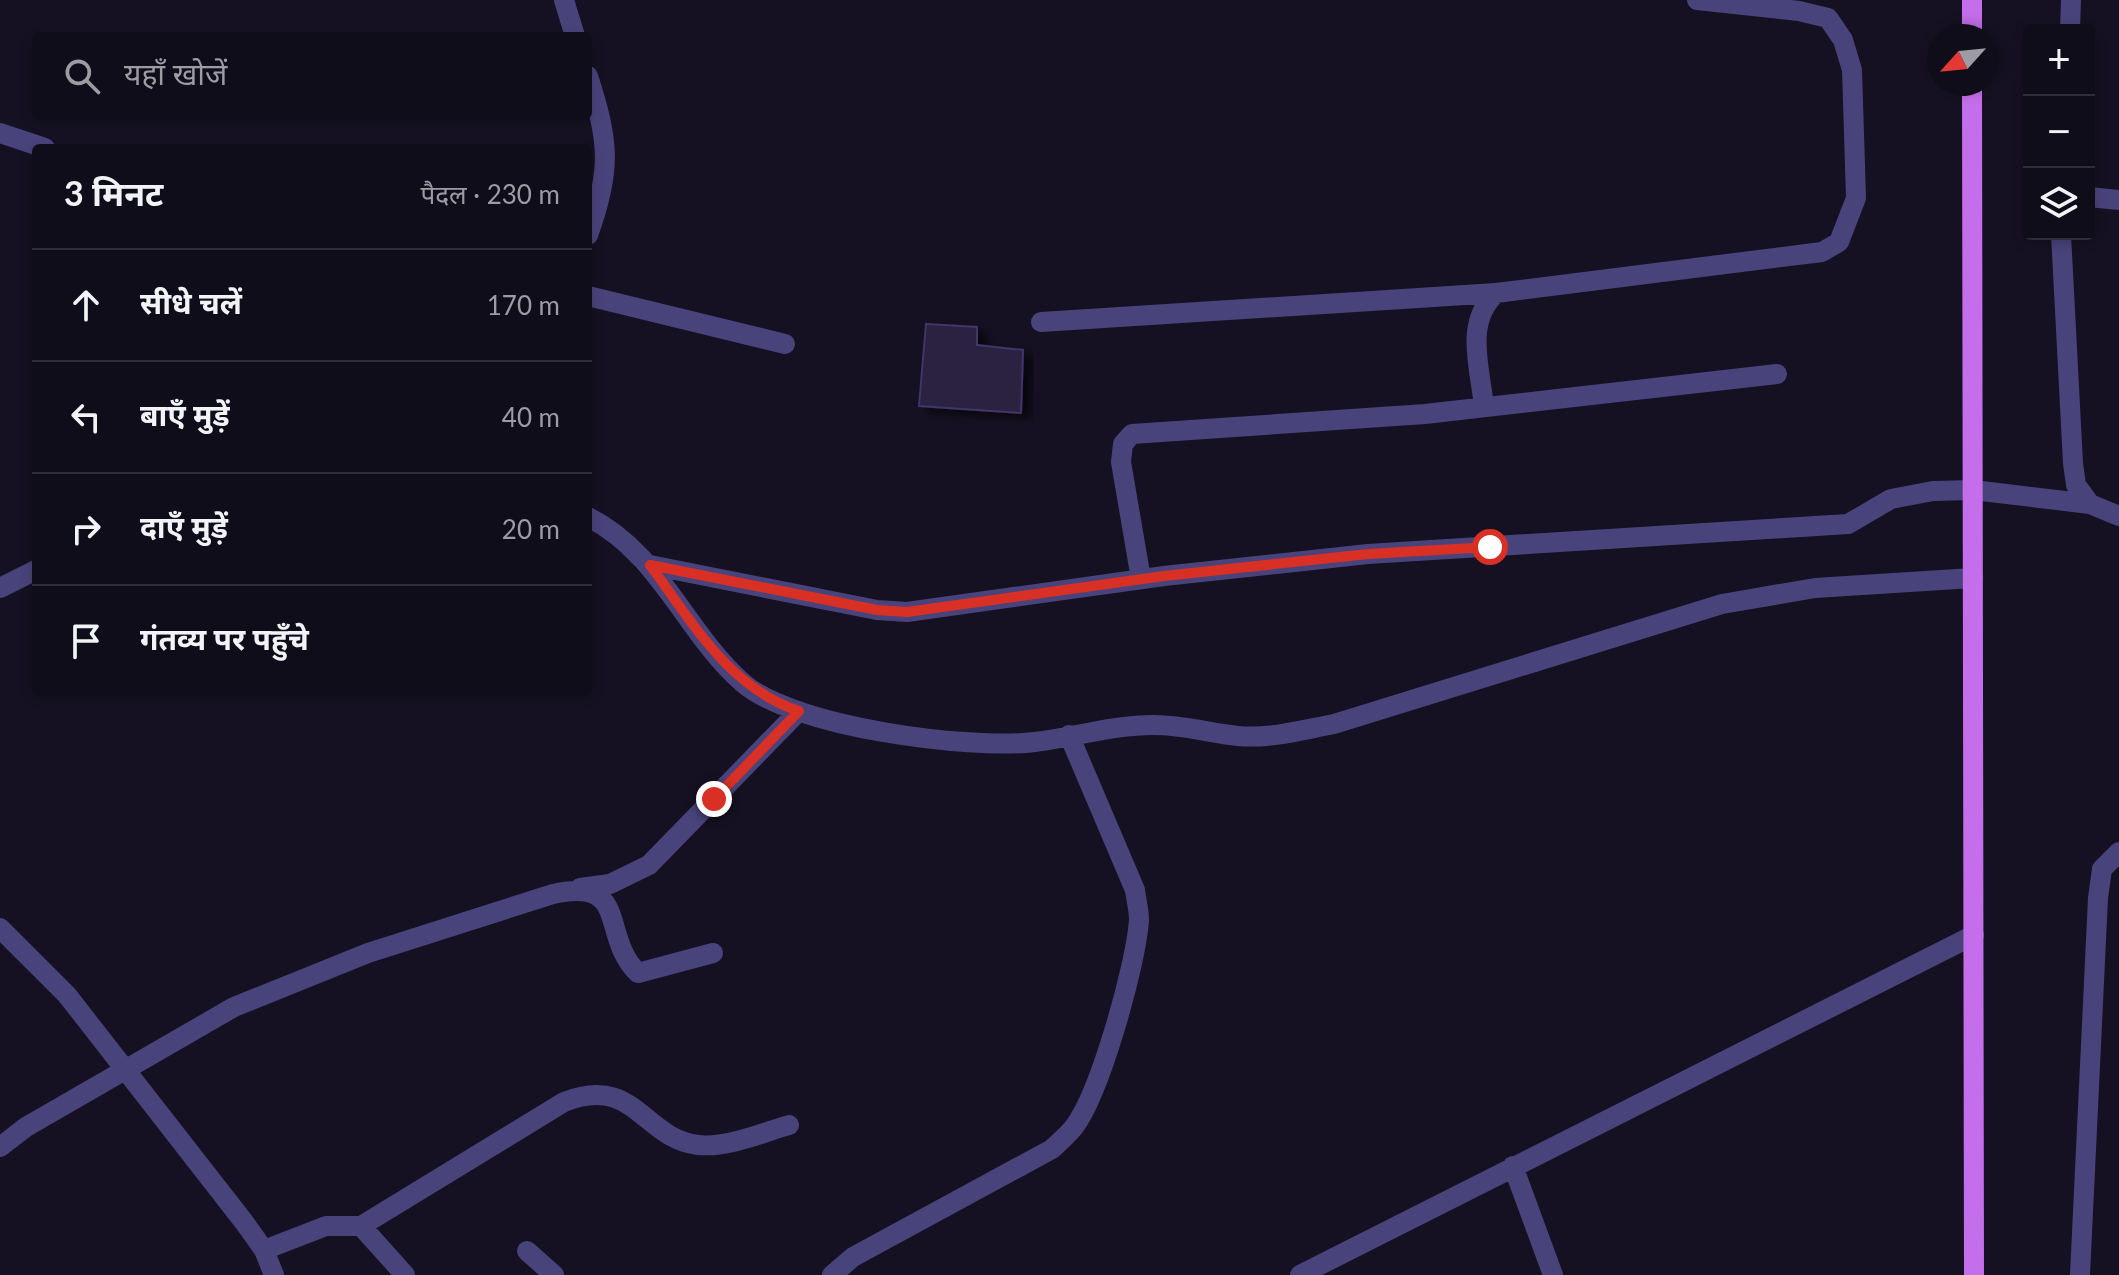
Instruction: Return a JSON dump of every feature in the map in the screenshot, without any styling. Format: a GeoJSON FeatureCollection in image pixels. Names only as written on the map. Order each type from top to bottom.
{"type":"FeatureCollection","features":[{"type":"Feature","properties":{"kind":"main road"},"geometry":{"type":"LineString","coordinates":[[1972,0],[1972,24]]}},
{"type":"Feature","properties":{"kind":"main road"},"geometry":{"type":"LineString","coordinates":[[1972,96],[1974,1275]]}},
{"type":"Feature","properties":{"kind":"street"},"geometry":{"type":"LineString","coordinates":[[564,0],[574,32]]}},
{"type":"Feature","properties":{"kind":"street"},"geometry":{"type":"LineString","coordinates":[[1041,322],[1496,293],[1822,252],[1839,242],[1856,198],[1852,70],[1843,40],[1828,18],[1799,11],[1697,0]]}},
{"type":"Feature","properties":{"kind":"street"},"geometry":{"type":"LineString","coordinates":[[2070,24],[2071,0]]}},
{"type":"Feature","properties":{"kind":"street"},"geometry":{"type":"LineString","coordinates":[[592,89],[601,117],[606,171],[603,193],[592,224]]}},
{"type":"Feature","properties":{"kind":"street"},"geometry":{"type":"LineString","coordinates":[[0,133],[33,144]]}},
{"type":"Feature","properties":{"kind":"street"},"geometry":{"type":"LineString","coordinates":[[2095,198],[2119,200]]}},
{"type":"Feature","properties":{"kind":"street"},"geometry":{"type":"LineString","coordinates":[[2061,240],[2073,463],[2076,485],[2090,504]]}},
{"type":"Feature","properties":{"kind":"street"},"geometry":{"type":"LineString","coordinates":[[1484,407],[1476,325],[1482,306],[1496,293]]}},
{"type":"Feature","properties":{"kind":"street"},"geometry":{"type":"LineString","coordinates":[[592,297],[785,344]]}},
{"type":"Feature","properties":{"kind":"street"},"geometry":{"type":"LineString","coordinates":[[1141,579],[1121,462],[1123,444],[1132,434],[1484,407],[1777,374]]}},
{"type":"Feature","properties":{"kind":"street"},"geometry":{"type":"LineString","coordinates":[[650,565],[877,610],[907,612],[1141,579],[1368,554],[1848,524],[1891,499],[1910,493],[1973,490],[2090,504],[2119,516]]}},
{"type":"Feature","properties":{"kind":"street"},"geometry":{"type":"LineString","coordinates":[[592,519],[625,539],[650,565],[703,638],[744,684],[777,704],[898,733],[988,744],[1154,725],[1240,736],[1281,735],[1334,724],[1594,640],[1722,604],[1815,588],[1973,578]]}},
{"type":"Feature","properties":{"kind":"street"},"geometry":{"type":"LineString","coordinates":[[0,588],[32,572]]}},
{"type":"Feature","properties":{"kind":"street"},"geometry":{"type":"LineString","coordinates":[[0,1147],[26,1127],[234,1007],[368,953],[579,888],[610,884],[649,865],[799,711]]}},
{"type":"Feature","properties":{"kind":"street"},"geometry":{"type":"LineString","coordinates":[[832,1275],[853,1257],[1052,1149],[1075,1126],[1086,1102],[1106,1055],[1134,952],[1139,917],[1135,890],[1069,735]]}},
{"type":"Feature","properties":{"kind":"street"},"geometry":{"type":"LineString","coordinates":[[2080,1275],[2098,898],[2102,869],[2119,852]]}},
{"type":"Feature","properties":{"kind":"street"},"geometry":{"type":"LineString","coordinates":[[579,888],[593,891],[602,899],[612,917],[628,964],[638,973],[713,953]]}},
{"type":"Feature","properties":{"kind":"street"},"geometry":{"type":"LineString","coordinates":[[0,928],[67,995],[264,1250],[274,1275]]}},
{"type":"Feature","properties":{"kind":"street"},"geometry":{"type":"LineString","coordinates":[[1300,1275],[1974,935]]}},
{"type":"Feature","properties":{"kind":"street"},"geometry":{"type":"LineString","coordinates":[[264,1250],[326,1226],[361,1226],[564,1102],[587,1093],[608,1094],[674,1136],[698,1145],[726,1142],[789,1125]]}},
{"type":"Feature","properties":{"kind":"street"},"geometry":{"type":"LineString","coordinates":[[1513,1166],[1553,1275]]}},
{"type":"Feature","properties":{"kind":"street"},"geometry":{"type":"LineString","coordinates":[[361,1226],[405,1275]]}},
{"type":"Feature","properties":{"kind":"street"},"geometry":{"type":"LineString","coordinates":[[527,1251],[554,1275]]}},
{"type":"Feature","properties":{"kind":"building"},"geometry":{"type":"Polygon","coordinates":[[[926,324],[977,327],[977,345],[1023,350],[1021,413],[919,406],[926,324]]]}},
{"type":"Feature","properties":{"kind":"route"},"geometry":{"type":"LineString","coordinates":[[714,799],[799,711],[777,704],[744,684],[703,638],[650,565],[877,610],[907,612],[1164,576],[1368,554],[1490,547]]}}]}
